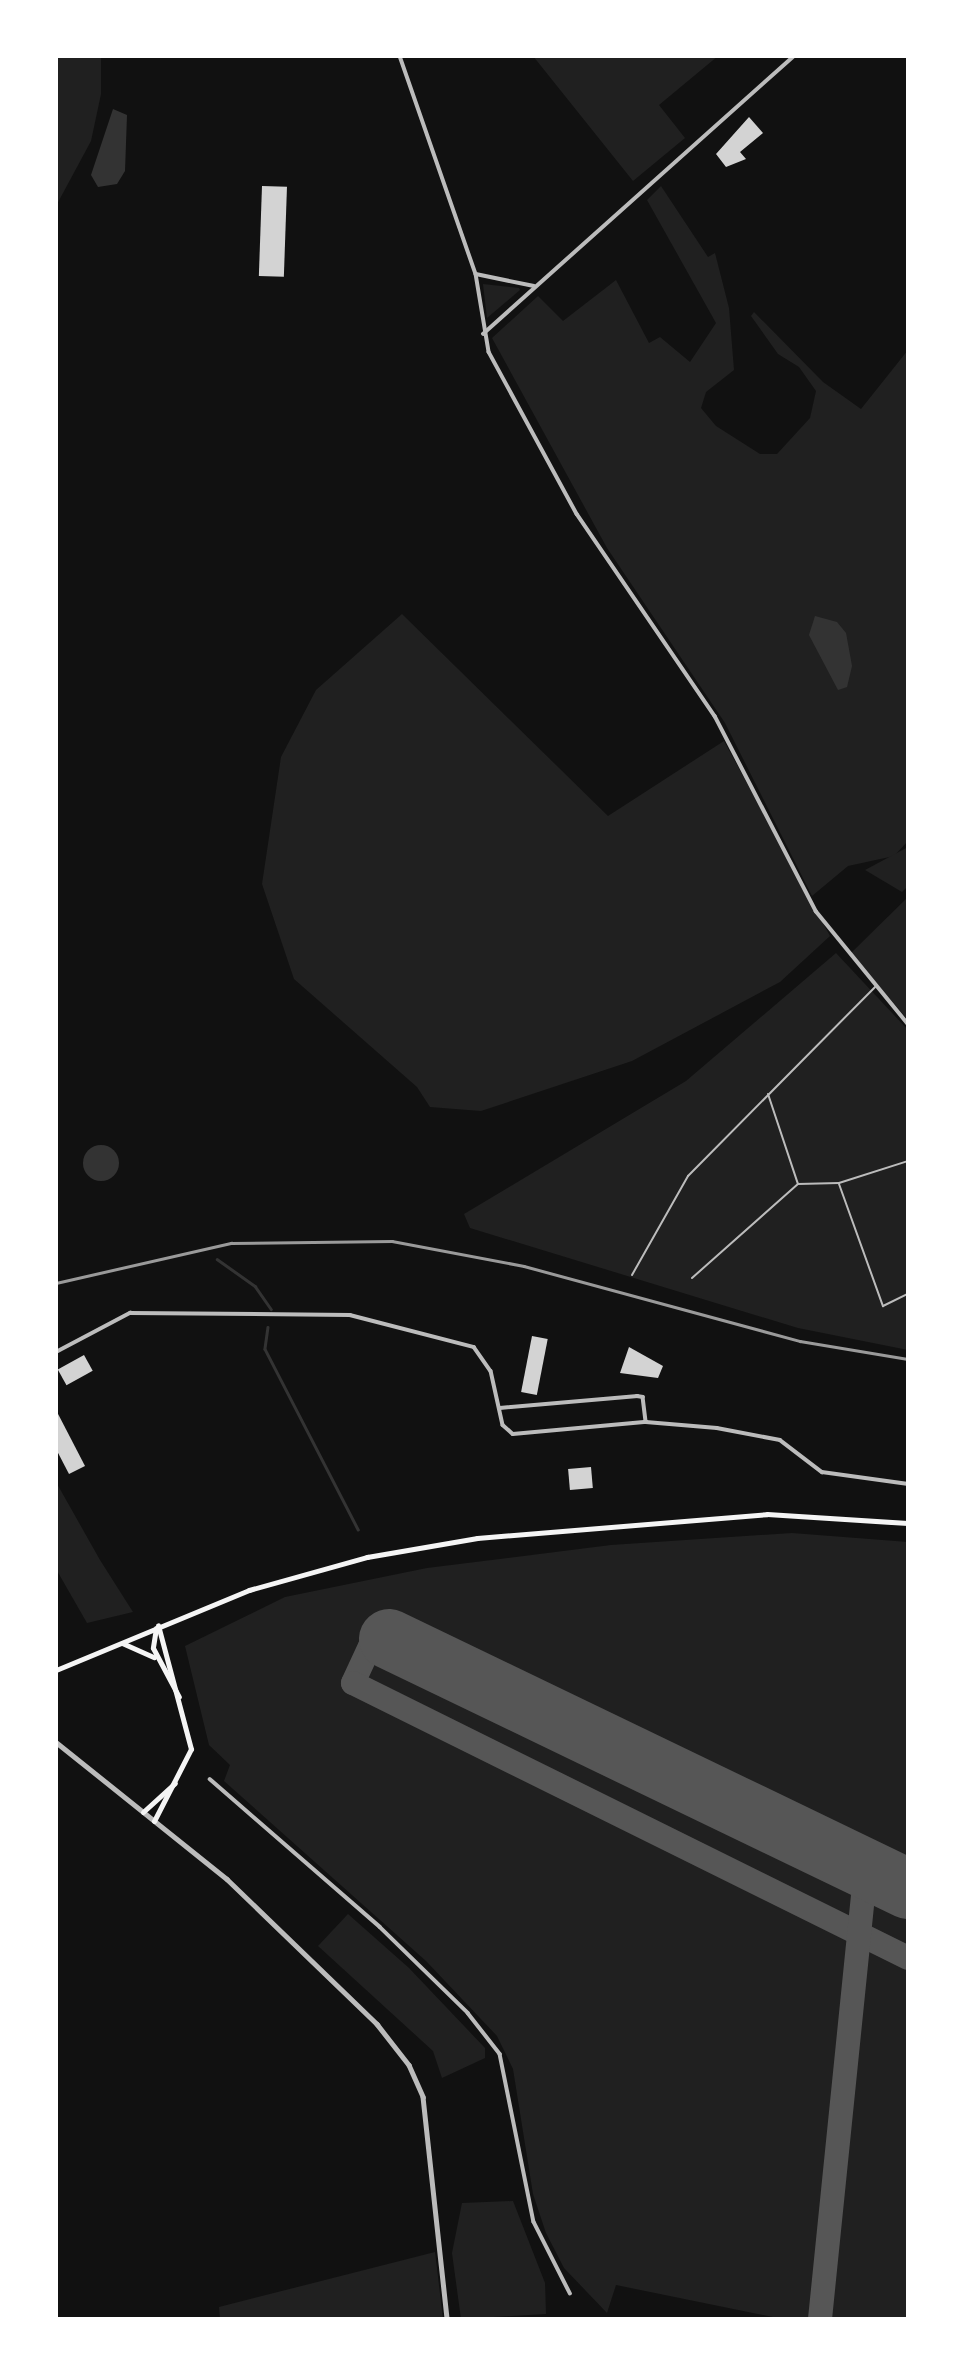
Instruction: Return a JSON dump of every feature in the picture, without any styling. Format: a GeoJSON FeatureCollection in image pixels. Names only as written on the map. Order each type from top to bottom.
{"type":"FeatureCollection","features":[{"type":"Feature","properties":{"kind":"main road"},"geometry":{"type":"LineString","coordinates":[[56,1670],[158,1625],[367,1557],[477,1538],[767,1514],[908,1523]]}},
{"type":"Feature","properties":{"kind":"main road"},"geometry":{"type":"LineString","coordinates":[[158,1625],[151,1640],[157,1660],[182,1703]]}},
{"type":"Feature","properties":{"kind":"main road"},"geometry":{"type":"LineString","coordinates":[[154,1821],[178,1781],[191,1749],[182,1703],[158,1625]]}},
{"type":"Feature","properties":{"kind":"main road"},"geometry":{"type":"LineString","coordinates":[[119,1643],[157,1660]]}},
{"type":"Feature","properties":{"kind":"main road"},"geometry":{"type":"LineString","coordinates":[[143,1812],[178,1781]]}},
{"type":"Feature","properties":{"kind":"street"},"geometry":{"type":"LineString","coordinates":[[400,56],[476,274],[483,334],[577,514],[715,716],[832,936],[908,1024]]}},
{"type":"Feature","properties":{"kind":"street"},"geometry":{"type":"LineString","coordinates":[[483,334],[793,56]]}},
{"type":"Feature","properties":{"kind":"street"},"geometry":{"type":"LineString","coordinates":[[476,274],[534,286]]}},
{"type":"Feature","properties":{"kind":"street"},"geometry":{"type":"LineString","coordinates":[[56,1352],[130,1313],[350,1315],[474,1347],[491,1371],[499,1408],[513,1434],[646,1422],[780,1440],[822,1472],[908,1484]]}},
{"type":"Feature","properties":{"kind":"street"},"geometry":{"type":"LineString","coordinates":[[499,1408],[637,1395],[643,1397],[646,1422]]}},
{"type":"Feature","properties":{"kind":"street"},"geometry":{"type":"LineString","coordinates":[[56,1742],[279,1927],[377,2024],[409,2066],[422,2098],[447,2319]]}},
{"type":"Feature","properties":{"kind":"street"},"geometry":{"type":"LineString","coordinates":[[211,1779],[380,1927],[486,2034],[510,2084],[534,2222],[570,2293]]}},
{"type":"Feature","properties":{"kind":"lane"},"geometry":{"type":"LineString","coordinates":[[632,1275],[688,1176],[767,1093],[875,987]]}},
{"type":"Feature","properties":{"kind":"lane"},"geometry":{"type":"LineString","coordinates":[[767,1093],[798,1184]]}},
{"type":"Feature","properties":{"kind":"lane"},"geometry":{"type":"LineString","coordinates":[[692,1278],[798,1184],[839,1183],[908,1161]]}},
{"type":"Feature","properties":{"kind":"lane"},"geometry":{"type":"LineString","coordinates":[[839,1183],[883,1306],[908,1294]]}},
{"type":"Feature","properties":{"kind":"shaded area"},"geometry":{"type":"Polygon","coordinates":[[[56,56],[101,56],[101,94],[91,141],[56,206],[56,56]]]}},
{"type":"Feature","properties":{"kind":"shaded area"},"geometry":{"type":"Polygon","coordinates":[[[533,56],[718,56],[659,105],[685,138],[633,181],[533,56]]]}},
{"type":"Feature","properties":{"kind":"shaded area"},"geometry":{"type":"Polygon","coordinates":[[[113,109],[127,115],[125,171],[117,184],[98,187],[91,175],[113,109]]]}},
{"type":"Feature","properties":{"kind":"shaded area"},"geometry":{"type":"Polygon","coordinates":[[[661,186],[708,257],[715,253],[729,308],[734,370],[706,392],[701,408],[716,426],[760,454],[777,454],[810,418],[816,391],[799,367],[778,354],[751,316],[754,312],[823,382],[861,409],[908,350],[908,841],[894,856],[848,866],[812,896],[725,723],[607,548],[492,338],[538,296],[563,321],[616,280],[649,343],[660,337],[690,362],[716,323],[647,200],[661,186]]]}},
{"type":"Feature","properties":{"kind":"shaded area"},"geometry":{"type":"Polygon","coordinates":[[[483,284],[519,288],[520,290],[487,318],[483,284]]]}},
{"type":"Feature","properties":{"kind":"shaded area"},"geometry":{"type":"Polygon","coordinates":[[[402,614],[608,816],[724,741],[830,936],[780,982],[632,1061],[481,1111],[430,1107],[417,1087],[294,979],[262,884],[281,757],[316,690],[402,614]]]}},
{"type":"Feature","properties":{"kind":"shaded area"},"geometry":{"type":"Polygon","coordinates":[[[815,616],[837,622],[846,633],[852,666],[847,687],[838,690],[809,635],[815,616]]]}},
{"type":"Feature","properties":{"kind":"shaded area"},"geometry":{"type":"Polygon","coordinates":[[[908,847],[908,886],[902,892],[865,870],[908,847]]]}},
{"type":"Feature","properties":{"kind":"shaded area"},"geometry":{"type":"Polygon","coordinates":[[[908,897],[908,1020],[851,953],[908,897]]]}},
{"type":"Feature","properties":{"kind":"shaded area"},"geometry":{"type":"Polygon","coordinates":[[[836,953],[908,1030],[908,1350],[798,1328],[470,1228],[464,1214],[686,1081],[836,953]]]}},
{"type":"Feature","properties":{"kind":"shaded area"},"geometry":{"type":"Polygon","coordinates":[[[101,1145],[114,1150],[119,1163],[114,1176],[101,1181],[88,1176],[83,1163],[88,1150],[101,1145]]]}},
{"type":"Feature","properties":{"kind":"shaded area"},"geometry":{"type":"Polygon","coordinates":[[[56,1482],[133,1612],[87,1623],[56,1569],[56,1482]]]}},
{"type":"Feature","properties":{"kind":"shaded area"},"geometry":{"type":"Polygon","coordinates":[[[792,1533],[908,1542],[908,2319],[783,2319],[616,2285],[607,2313],[564,2268],[546,2233],[533,2194],[513,2069],[497,2036],[426,1961],[224,1781],[230,1765],[209,1745],[185,1646],[285,1597],[427,1568],[611,1545],[792,1533]]]}},
{"type":"Feature","properties":{"kind":"shaded area"},"geometry":{"type":"Polygon","coordinates":[[[348,1914],[409,1968],[485,2048],[485,2058],[442,2078],[433,2051],[318,1946],[348,1914]]]}},
{"type":"Feature","properties":{"kind":"shaded area"},"geometry":{"type":"Polygon","coordinates":[[[513,2201],[545,2283],[546,2314],[461,2319],[452,2253],[462,2203],[513,2201]]]}},
{"type":"Feature","properties":{"kind":"shaded area"},"geometry":{"type":"Polygon","coordinates":[[[435,2252],[443,2319],[220,2319],[219,2307],[435,2252]]]}},
{"type":"Feature","properties":{"kind":"building"},"geometry":{"type":"Polygon","coordinates":[[[749,117],[763,133],[740,152],[746,159],[726,167],[716,154],[749,117]]]}},
{"type":"Feature","properties":{"kind":"building"},"geometry":{"type":"Polygon","coordinates":[[[262,186],[287,187],[284,277],[259,276],[262,186]]]}},
{"type":"Feature","properties":{"kind":"building"},"geometry":{"type":"Polygon","coordinates":[[[532,1336],[548,1339],[537,1395],[521,1392],[532,1336]]]}},
{"type":"Feature","properties":{"kind":"building"},"geometry":{"type":"Polygon","coordinates":[[[629,1347],[663,1366],[658,1378],[620,1373],[629,1347]]]}},
{"type":"Feature","properties":{"kind":"building"},"geometry":{"type":"Polygon","coordinates":[[[84,1355],[93,1371],[66,1385],[58,1370],[84,1355]]]}},
{"type":"Feature","properties":{"kind":"building"},"geometry":{"type":"Polygon","coordinates":[[[56,1410],[85,1466],[69,1474],[56,1449],[56,1410]]]}},
{"type":"Feature","properties":{"kind":"building"},"geometry":{"type":"Polygon","coordinates":[[[591,1467],[593,1488],[570,1490],[568,1469],[591,1467]]]}},
{"type":"Feature","properties":{"kind":"waterway"},"geometry":{"type":"LineString","coordinates":[[217,1259],[255,1286],[271,1309]]}},
{"type":"Feature","properties":{"kind":"waterway"},"geometry":{"type":"LineString","coordinates":[[268,1327],[265,1349],[358,1529]]}},
{"type":"Feature","properties":{"kind":"taxiway"},"geometry":{"type":"LineString","coordinates":[[389,1639],[371,1644],[353,1683],[908,1958]]}},
{"type":"Feature","properties":{"kind":"taxiway"},"geometry":{"type":"LineString","coordinates":[[820,2319],[866,1869]]}},
{"type":"Feature","properties":{"kind":"runway"},"geometry":{"type":"LineString","coordinates":[[389,1639],[908,1889]]}},
{"type":"Feature","properties":{"kind":"railway"},"geometry":{"type":"LineString","coordinates":[[56,1283],[231,1243],[392,1241],[524,1266],[800,1341],[908,1359]]}}]}
